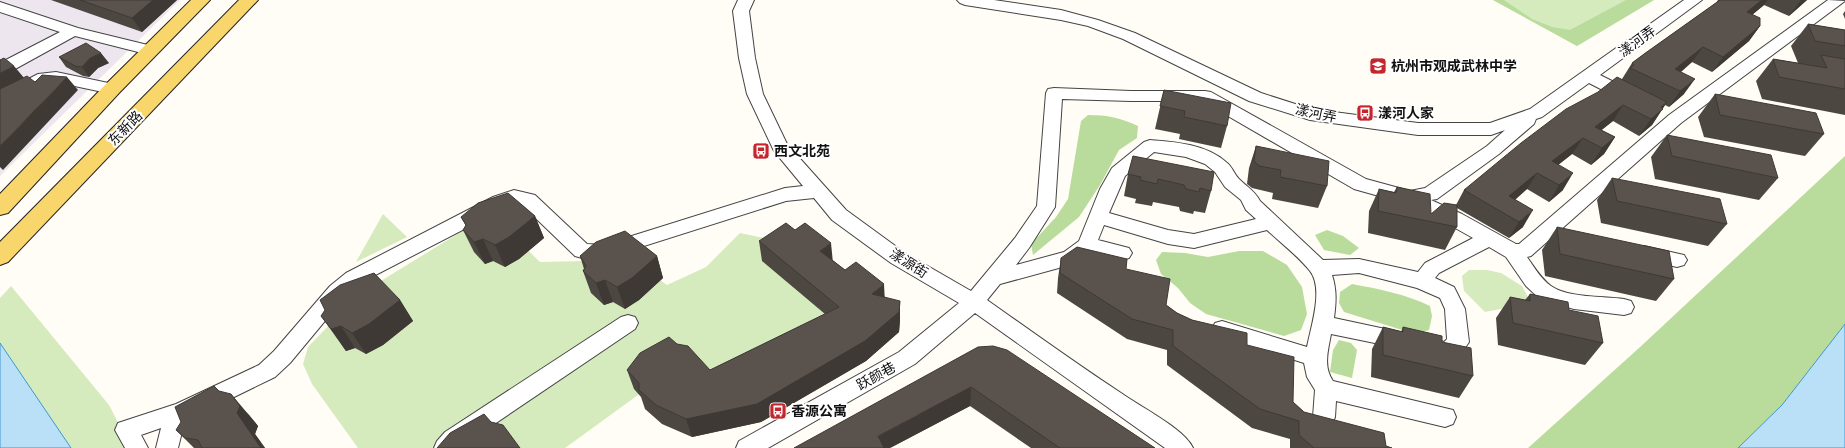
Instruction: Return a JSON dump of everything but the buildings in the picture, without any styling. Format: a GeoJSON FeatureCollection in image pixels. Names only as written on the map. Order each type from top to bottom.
{"type":"FeatureCollection","features":[{"type":"Feature","properties":{"kind":"main road"},"geometry":{"type":"LineString","coordinates":[[0,207],[112,89],[201,0]]}},
{"type":"Feature","properties":{"kind":"main road","name":"东新路"},"geometry":{"type":"LineString","coordinates":[[0,256],[249,0]]}},
{"type":"Feature","properties":{"kind":"street","name":"漾源街"},"geometry":{"type":"LineString","coordinates":[[746,0],[741,11],[747,58],[755,94],[780,147],[816,191],[839,215],[898,258],[974,302],[1113,400],[1146,421],[1182,448]]}},
{"type":"Feature","properties":{"kind":"street","name":"漾河弄"},"geometry":{"type":"LineString","coordinates":[[965,0],[1061,15],[1092,23],[1128,36],[1255,97],[1310,114],[1411,129],[1491,129],[1536,113],[1694,0]]}},
{"type":"Feature","properties":{"kind":"street"},"geometry":{"type":"LineString","coordinates":[[1513,252],[1524,251],[1604,181],[1656,135],[1668,116],[1706,97],[1838,0]]}},
{"type":"Feature","properties":{"kind":"street"},"geometry":{"type":"LineString","coordinates":[[0,7],[73,31],[150,50]]}},
{"type":"Feature","properties":{"kind":"street"},"geometry":{"type":"LineString","coordinates":[[0,70],[73,31]]}},
{"type":"Feature","properties":{"kind":"street"},"geometry":{"type":"LineString","coordinates":[[1786,38],[1808,42]]}},
{"type":"Feature","properties":{"kind":"street"},"geometry":{"type":"LineString","coordinates":[[1753,61],[1776,66]]}},
{"type":"Feature","properties":{"kind":"street"},"geometry":{"type":"LineString","coordinates":[[1196,68],[1205,96],[1360,184],[1410,198],[1455,219],[1513,252],[1536,284],[1548,294],[1562,299],[1624,306]]}},
{"type":"Feature","properties":{"kind":"street"},"geometry":{"type":"LineString","coordinates":[[1589,76],[1642,102]]}},
{"type":"Feature","properties":{"kind":"street"},"geometry":{"type":"LineString","coordinates":[[0,101],[44,78],[56,77],[112,89]]}},
{"type":"Feature","properties":{"kind":"street","name":"跃颜巷"},"geometry":{"type":"LineString","coordinates":[[748,448],[907,358],[974,302],[1022,243],[1046,207],[1054,93],[1131,96],[1205,96]]}},
{"type":"Feature","properties":{"kind":"street"},"geometry":{"type":"LineString","coordinates":[[1706,97],[1728,101]]}},
{"type":"Feature","properties":{"kind":"street"},"geometry":{"type":"LineString","coordinates":[[1410,198],[1430,194],[1493,150],[1536,113]]}},
{"type":"Feature","properties":{"kind":"street"},"geometry":{"type":"LineString","coordinates":[[1656,135],[1679,140]]}},
{"type":"Feature","properties":{"kind":"street"},"geometry":{"type":"LineString","coordinates":[[993,278],[1070,258],[1087,245],[1098,216],[1118,172],[1138,154],[1150,146],[1173,148],[1199,154],[1220,165],[1233,185],[1249,196],[1253,205],[1319,268],[1326,286],[1326,304],[1316,358],[1318,377],[1326,389],[1324,417]]}},
{"type":"Feature","properties":{"kind":"street"},"geometry":{"type":"LineString","coordinates":[[1604,181],[1626,185]]}},
{"type":"Feature","properties":{"kind":"street"},"geometry":{"type":"LineString","coordinates":[[137,448],[126,430],[183,411],[266,371],[282,357],[337,292],[353,278],[500,202],[514,197],[528,200],[582,251],[603,252],[785,195],[816,191]]}},
{"type":"Feature","properties":{"kind":"street"},"geometry":{"type":"LineString","coordinates":[[1098,216],[1126,226],[1168,237],[1194,241],[1271,222]]}},
{"type":"Feature","properties":{"kind":"street"},"geometry":{"type":"LineString","coordinates":[[1545,232],[1568,237]]}},
{"type":"Feature","properties":{"kind":"street"},"geometry":{"type":"LineString","coordinates":[[1422,281],[1432,268],[1488,239]]}},
{"type":"Feature","properties":{"kind":"street"},"geometry":{"type":"LineString","coordinates":[[1087,245],[1122,253]]}},
{"type":"Feature","properties":{"kind":"street"},"geometry":{"type":"LineString","coordinates":[[1630,250],[1677,260]]}},
{"type":"Feature","properties":{"kind":"street"},"geometry":{"type":"LineString","coordinates":[[1319,268],[1359,266],[1422,281],[1447,294],[1455,309],[1458,342],[1448,351],[1323,324]]}},
{"type":"Feature","properties":{"kind":"street"},"geometry":{"type":"LineString","coordinates":[[445,448],[453,439],[628,323]]}},
{"type":"Feature","properties":{"kind":"street"},"geometry":{"type":"LineString","coordinates":[[1204,326],[1225,330],[1316,358]]}},
{"type":"Feature","properties":{"kind":"street"},"geometry":{"type":"LineString","coordinates":[[1326,389],[1446,417]]}},
{"type":"Feature","properties":{"kind":"street"},"geometry":{"type":"LineString","coordinates":[[167,448],[171,430],[183,411]]}},
{"type":"Feature","properties":{"kind":"shaded area"},"geometry":{"type":"Polygon","coordinates":[[[0,0],[180,0],[0,176],[0,0]]]}},
{"type":"Feature","properties":{"kind":"green space"},"geometry":{"type":"Polygon","coordinates":[[[1493,0],[1654,0],[1577,46],[1493,0]]]}},
{"type":"Feature","properties":{"kind":"green space"},"geometry":{"type":"Polygon","coordinates":[[[1493,0],[1504,0],[1532,19],[1552,27],[1570,30],[1626,0],[1654,0],[1577,46],[1493,0]]]}},
{"type":"Feature","properties":{"kind":"green space"},"geometry":{"type":"Polygon","coordinates":[[[1088,115],[1114,118],[1138,126],[1137,138],[1119,150],[1100,185],[1079,217],[1033,255],[1031,244],[1056,217],[1068,199],[1081,121],[1088,115]]]}},
{"type":"Feature","properties":{"kind":"green space"},"geometry":{"type":"Polygon","coordinates":[[[1845,156],[1845,324],[1782,405],[1738,448],[1528,448],[1639,348],[1845,156]]]}},
{"type":"Feature","properties":{"kind":"green space"},"geometry":{"type":"Polygon","coordinates":[[[383,214],[407,237],[356,262],[383,214]]]}},
{"type":"Feature","properties":{"kind":"green space"},"geometry":{"type":"Polygon","coordinates":[[[490,214],[540,262],[585,261],[622,252],[667,285],[706,267],[740,233],[764,238],[855,330],[699,407],[660,379],[565,448],[358,448],[312,384],[303,364],[308,347],[358,295],[490,214]]]}},
{"type":"Feature","properties":{"kind":"green space"},"geometry":{"type":"Polygon","coordinates":[[[1327,230],[1343,236],[1359,248],[1350,255],[1324,250],[1315,235],[1327,230]]]}},
{"type":"Feature","properties":{"kind":"green space"},"geometry":{"type":"Polygon","coordinates":[[[1239,251],[1263,251],[1287,265],[1302,287],[1307,314],[1301,330],[1284,336],[1206,314],[1190,303],[1178,288],[1161,274],[1156,260],[1162,252],[1185,253],[1208,257],[1239,251]]]}},
{"type":"Feature","properties":{"kind":"green space"},"geometry":{"type":"Polygon","coordinates":[[[1469,270],[1487,270],[1501,273],[1522,286],[1531,303],[1485,312],[1464,291],[1462,276],[1469,270]]]}},
{"type":"Feature","properties":{"kind":"green space"},"geometry":{"type":"Polygon","coordinates":[[[1352,284],[1401,295],[1430,306],[1432,316],[1429,330],[1415,334],[1344,312],[1339,303],[1340,292],[1352,284]]]}},
{"type":"Feature","properties":{"kind":"green space"},"geometry":{"type":"Polygon","coordinates":[[[11,286],[109,405],[131,448],[57,448],[0,352],[0,298],[11,286]]]}},
{"type":"Feature","properties":{"kind":"green space"},"geometry":{"type":"Polygon","coordinates":[[[1339,340],[1351,343],[1357,350],[1352,378],[1330,372],[1333,350],[1339,340]]]}},
{"type":"Feature","properties":{"kind":"water"},"geometry":{"type":"Polygon","coordinates":[[[1845,324],[1845,448],[1738,448],[1782,405],[1845,324]]]}},
{"type":"Feature","properties":{"kind":"water"},"geometry":{"type":"Polygon","coordinates":[[[0,343],[71,448],[0,448],[0,343]]]}},
{"type":"Feature","properties":{"kind":"place","name":"杭州市观成武林中学"},"geometry":{"type":"Point","coordinates":[1378,66]}},
{"type":"Feature","properties":{"kind":"place","name":"漾河人家"},"geometry":{"type":"Point","coordinates":[1365,113]}},
{"type":"Feature","properties":{"kind":"place","name":"西文北苑"},"geometry":{"type":"Point","coordinates":[761,151]}},
{"type":"Feature","properties":{"kind":"place","name":"香源公寓"},"geometry":{"type":"Point","coordinates":[778,411]}}]}
